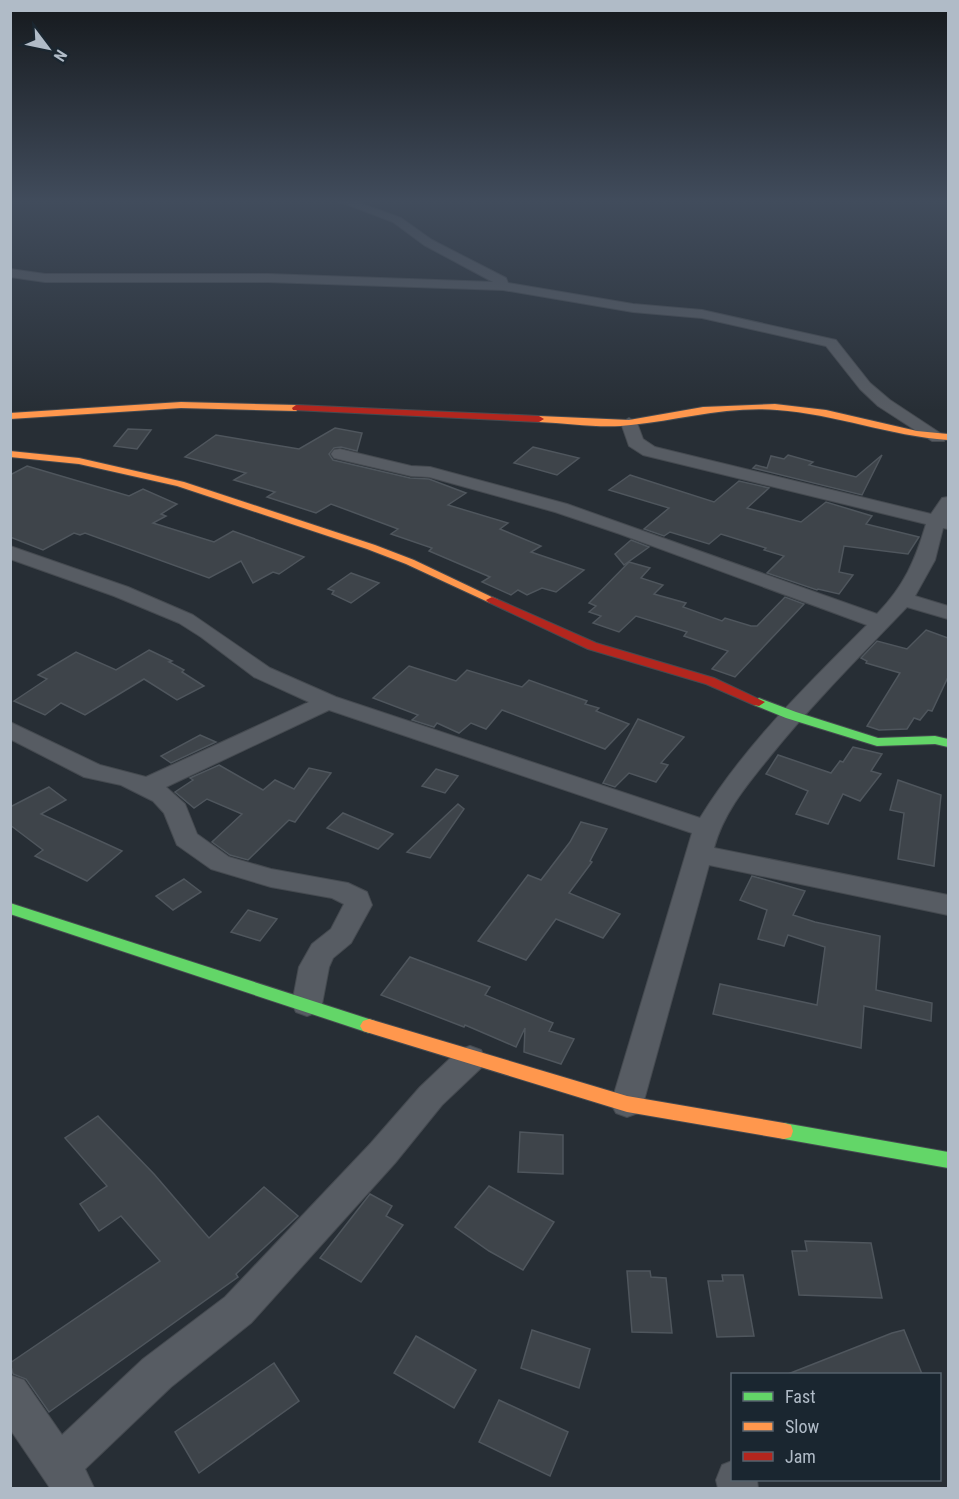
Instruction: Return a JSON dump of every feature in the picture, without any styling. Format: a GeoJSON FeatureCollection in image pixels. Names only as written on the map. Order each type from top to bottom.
{"type":"FeatureCollection","features":[{"type":"Feature","properties":{"kind":"street"},"geometry":{"type":"LineString","coordinates":[[482,271],[501,281],[503,286]]}},
{"type":"Feature","properties":{"kind":"street"},"geometry":{"type":"LineString","coordinates":[[10,273],[45,278],[268,278],[503,286],[633,308],[702,314],[831,343],[866,386],[884,403],[943,437]]}},
{"type":"Feature","properties":{"kind":"street"},"geometry":{"type":"LineString","coordinates":[[10,416],[181,405],[222,405],[629,423],[679,411],[743,405],[825,413],[943,437]]}},
{"type":"Feature","properties":{"kind":"street"},"geometry":{"type":"LineString","coordinates":[[627,1104],[703,842],[730,789],[791,715],[903,599],[925,560],[944,516],[649,451],[635,442],[629,423]]}},
{"type":"Feature","properties":{"kind":"street"},"geometry":{"type":"LineString","coordinates":[[10,454],[67,459],[180,483],[410,562],[592,646],[710,681],[791,715],[877,742],[935,740],[948,743]]}},
{"type":"Feature","properties":{"kind":"street"},"geometry":{"type":"LineString","coordinates":[[340,454],[411,471],[430,472],[561,508],[882,623]]}},
{"type":"Feature","properties":{"kind":"street"},"geometry":{"type":"LineString","coordinates":[[10,552],[135,596],[188,620],[217,637],[242,659],[281,683],[328,702],[703,842],[948,905]]}},
{"type":"Feature","properties":{"kind":"street"},"geometry":{"type":"LineString","coordinates":[[903,599],[948,613]]}},
{"type":"Feature","properties":{"kind":"street"},"geometry":{"type":"LineString","coordinates":[[147,786],[328,702]]}},
{"type":"Feature","properties":{"kind":"street"},"geometry":{"type":"LineString","coordinates":[[10,729],[93,772],[126,778],[162,795],[176,810],[186,838],[220,863],[271,878],[338,890],[357,898],[358,905],[341,936],[322,951],[314,967],[307,1004]]}},
{"type":"Feature","properties":{"kind":"street"},"geometry":{"type":"LineString","coordinates":[[10,908],[470,1059],[627,1104],[948,1160]]}},
{"type":"Feature","properties":{"kind":"street"},"geometry":{"type":"LineString","coordinates":[[10,1394],[66,1477],[158,1373],[238,1310],[382,1154],[431,1096],[470,1059]]}},
{"type":"Feature","properties":{"kind":"building"},"geometry":{"type":"Polygon","coordinates":[[[335,428],[362,433],[357,451],[341,447],[334,448],[329,454],[333,460],[410,478],[429,479],[466,493],[448,505],[508,523],[500,529],[541,546],[531,552],[584,570],[556,592],[542,588],[527,595],[518,590],[511,595],[482,582],[490,577],[429,551],[432,548],[391,534],[398,529],[331,504],[316,513],[267,497],[275,492],[234,480],[246,473],[185,457],[216,435],[299,449],[335,428]]]}},
{"type":"Feature","properties":{"kind":"building"},"geometry":{"type":"Polygon","coordinates":[[[128,429],[151,430],[137,449],[114,446],[128,429]]]}},
{"type":"Feature","properties":{"kind":"building"},"geometry":{"type":"Polygon","coordinates":[[[533,447],[579,458],[557,475],[514,463],[533,447]]]}},
{"type":"Feature","properties":{"kind":"building"},"geometry":{"type":"Polygon","coordinates":[[[788,455],[813,462],[809,465],[856,477],[882,455],[862,495],[753,468],[756,465],[767,468],[771,456],[784,459],[788,455]]]}},
{"type":"Feature","properties":{"kind":"building"},"geometry":{"type":"Polygon","coordinates":[[[27,466],[129,496],[143,489],[177,504],[161,514],[166,516],[153,523],[214,542],[233,531],[304,557],[279,574],[273,572],[253,583],[241,561],[209,578],[85,533],[80,535],[74,533],[43,550],[10,537],[10,475],[27,466]]]}},
{"type":"Feature","properties":{"kind":"building"},"geometry":{"type":"Polygon","coordinates":[[[630,475],[714,502],[739,481],[769,488],[747,508],[801,522],[826,502],[872,516],[866,524],[919,537],[908,554],[844,546],[839,572],[853,575],[839,594],[817,590],[767,573],[784,556],[764,550],[766,548],[721,534],[709,544],[670,532],[664,536],[644,529],[669,508],[609,490],[630,475]]]}},
{"type":"Feature","properties":{"kind":"building"},"geometry":{"type":"Polygon","coordinates":[[[631,540],[649,547],[624,565],[615,554],[631,540]]]}},
{"type":"Feature","properties":{"kind":"building"},"geometry":{"type":"Polygon","coordinates":[[[629,562],[650,568],[641,578],[663,585],[654,594],[686,603],[683,607],[722,621],[725,618],[757,626],[785,597],[804,604],[735,677],[712,669],[728,651],[684,636],[687,632],[636,616],[619,632],[593,623],[601,616],[589,612],[596,606],[589,603],[629,562]]]}},
{"type":"Feature","properties":{"kind":"building"},"geometry":{"type":"Polygon","coordinates":[[[351,573],[379,583],[351,603],[332,594],[334,591],[328,589],[351,573]]]}},
{"type":"Feature","properties":{"kind":"building"},"geometry":{"type":"Polygon","coordinates":[[[926,630],[948,638],[948,677],[932,711],[928,710],[920,720],[914,718],[907,729],[879,730],[867,726],[900,673],[866,663],[867,661],[861,658],[877,641],[907,649],[926,630]]]}},
{"type":"Feature","properties":{"kind":"building"},"geometry":{"type":"Polygon","coordinates":[[[149,650],[172,661],[169,662],[184,670],[182,672],[204,686],[177,700],[144,679],[85,715],[61,703],[45,715],[14,701],[47,679],[38,675],[76,652],[116,670],[149,650]]]}},
{"type":"Feature","properties":{"kind":"building"},"geometry":{"type":"Polygon","coordinates":[[[409,666],[456,681],[467,670],[522,687],[529,680],[587,701],[585,704],[599,708],[596,711],[629,724],[605,749],[502,710],[486,729],[471,723],[459,733],[437,723],[434,727],[412,720],[418,715],[373,698],[409,666]]]}},
{"type":"Feature","properties":{"kind":"building"},"geometry":{"type":"Polygon","coordinates":[[[638,719],[684,737],[661,763],[668,765],[656,782],[629,773],[615,787],[603,783],[638,719]]]}},
{"type":"Feature","properties":{"kind":"building"},"geometry":{"type":"Polygon","coordinates":[[[200,735],[216,742],[171,763],[161,756],[200,735]]]}},
{"type":"Feature","properties":{"kind":"building"},"geometry":{"type":"Polygon","coordinates":[[[853,747],[882,754],[871,771],[881,774],[860,801],[843,794],[828,824],[796,814],[808,791],[766,774],[778,755],[831,773],[840,761],[843,762],[853,747]]]}},
{"type":"Feature","properties":{"kind":"building"},"geometry":{"type":"Polygon","coordinates":[[[219,765],[263,790],[275,780],[294,789],[309,768],[331,773],[295,822],[289,820],[248,860],[230,855],[212,842],[242,814],[207,799],[194,808],[175,792],[193,780],[190,778],[219,765]]]}},
{"type":"Feature","properties":{"kind":"building"},"geometry":{"type":"Polygon","coordinates":[[[436,769],[458,776],[445,793],[422,786],[436,769]]]}},
{"type":"Feature","properties":{"kind":"building"},"geometry":{"type":"Polygon","coordinates":[[[898,780],[941,795],[934,866],[898,859],[904,813],[890,810],[898,780]]]}},
{"type":"Feature","properties":{"kind":"building"},"geometry":{"type":"Polygon","coordinates":[[[49,787],[66,800],[41,814],[122,851],[87,881],[35,856],[43,850],[10,825],[10,807],[49,787]]]}},
{"type":"Feature","properties":{"kind":"building"},"geometry":{"type":"Polygon","coordinates":[[[458,804],[464,809],[430,858],[407,852],[458,804]]]}},
{"type":"Feature","properties":{"kind":"building"},"geometry":{"type":"Polygon","coordinates":[[[343,813],[393,834],[378,849],[327,828],[343,813]]]}},
{"type":"Feature","properties":{"kind":"building"},"geometry":{"type":"Polygon","coordinates":[[[581,822],[607,829],[590,861],[592,862],[569,893],[620,914],[603,938],[556,919],[526,960],[478,941],[528,875],[541,880],[570,842],[581,822]]]}},
{"type":"Feature","properties":{"kind":"building"},"geometry":{"type":"Polygon","coordinates":[[[752,876],[805,891],[793,915],[880,936],[876,990],[932,1003],[931,1021],[864,1006],[861,1048],[713,1014],[720,984],[817,1005],[825,947],[788,935],[784,946],[758,939],[767,910],[740,900],[752,876]]]}},
{"type":"Feature","properties":{"kind":"building"},"geometry":{"type":"Polygon","coordinates":[[[184,879],[201,892],[173,910],[156,896],[184,879]]]}},
{"type":"Feature","properties":{"kind":"building"},"geometry":{"type":"Polygon","coordinates":[[[248,910],[277,919],[260,941],[231,932],[248,910]]]}},
{"type":"Feature","properties":{"kind":"building"},"geometry":{"type":"Polygon","coordinates":[[[410,957],[490,987],[485,995],[553,1023],[549,1031],[574,1039],[561,1064],[524,1052],[525,1028],[516,1047],[465,1025],[464,1027],[381,995],[410,957]]]}},
{"type":"Feature","properties":{"kind":"building"},"geometry":{"type":"Polygon","coordinates":[[[98,1116],[154,1174],[209,1238],[264,1187],[298,1216],[236,1274],[238,1277],[49,1412],[26,1379],[13,1374],[10,1363],[160,1261],[121,1216],[99,1231],[80,1204],[107,1186],[65,1138],[98,1116]]]}},
{"type":"Feature","properties":{"kind":"building"},"geometry":{"type":"Polygon","coordinates":[[[520,1132],[563,1135],[563,1174],[518,1172],[520,1132]]]}},
{"type":"Feature","properties":{"kind":"building"},"geometry":{"type":"Polygon","coordinates":[[[489,1186],[554,1222],[523,1270],[489,1251],[455,1227],[489,1186]]]}},
{"type":"Feature","properties":{"kind":"building"},"geometry":{"type":"Polygon","coordinates":[[[370,1194],[392,1206],[386,1216],[403,1225],[361,1282],[320,1258],[370,1194]]]}},
{"type":"Feature","properties":{"kind":"building"},"geometry":{"type":"Polygon","coordinates":[[[805,1241],[871,1243],[882,1298],[799,1295],[792,1251],[807,1251],[805,1241]]]}},
{"type":"Feature","properties":{"kind":"building"},"geometry":{"type":"Polygon","coordinates":[[[627,1271],[650,1271],[651,1277],[666,1278],[672,1333],[632,1332],[627,1271]]]}},
{"type":"Feature","properties":{"kind":"building"},"geometry":{"type":"Polygon","coordinates":[[[722,1275],[743,1275],[754,1336],[717,1337],[708,1281],[723,1281],[722,1275]]]}},
{"type":"Feature","properties":{"kind":"building"},"geometry":{"type":"Polygon","coordinates":[[[532,1330],[590,1349],[579,1388],[521,1368],[532,1330]]]}},
{"type":"Feature","properties":{"kind":"building"},"geometry":{"type":"Polygon","coordinates":[[[904,1330],[922,1373],[791,1373],[904,1330]]]}},
{"type":"Feature","properties":{"kind":"building"},"geometry":{"type":"Polygon","coordinates":[[[416,1336],[476,1370],[454,1408],[394,1373],[416,1336]]]}},
{"type":"Feature","properties":{"kind":"building"},"geometry":{"type":"Polygon","coordinates":[[[274,1363],[299,1401],[199,1473],[175,1432],[274,1363]]]}},
{"type":"Feature","properties":{"kind":"building"},"geometry":{"type":"Polygon","coordinates":[[[499,1400],[568,1432],[550,1476],[479,1442],[499,1400]]]}},
{"type":"Feature","properties":{"kind":"traffic: fast"},"geometry":{"type":"LineString","coordinates":[[759,702],[791,715],[877,742],[935,740],[948,743]]}},
{"type":"Feature","properties":{"kind":"traffic: fast"},"geometry":{"type":"LineString","coordinates":[[10,908],[369,1026]]}},
{"type":"Feature","properties":{"kind":"traffic: fast"},"geometry":{"type":"LineString","coordinates":[[784,1131],[948,1160]]}},
{"type":"Feature","properties":{"kind":"traffic: slow"},"geometry":{"type":"LineString","coordinates":[[10,416],[181,405],[296,408]]}},
{"type":"Feature","properties":{"kind":"traffic: slow"},"geometry":{"type":"LineString","coordinates":[[539,419],[629,423],[703,410],[775,407],[826,413],[917,434],[948,437]]}},
{"type":"Feature","properties":{"kind":"traffic: slow"},"geometry":{"type":"LineString","coordinates":[[10,454],[79,461],[180,484],[371,547],[410,562],[492,600]]}},
{"type":"Feature","properties":{"kind":"traffic: slow"},"geometry":{"type":"LineString","coordinates":[[369,1026],[627,1104],[784,1131]]}},
{"type":"Feature","properties":{"kind":"traffic: jam"},"geometry":{"type":"LineString","coordinates":[[296,408],[539,419]]}},
{"type":"Feature","properties":{"kind":"traffic: jam"},"geometry":{"type":"LineString","coordinates":[[492,600],[592,646],[710,681],[759,702]]}}]}
